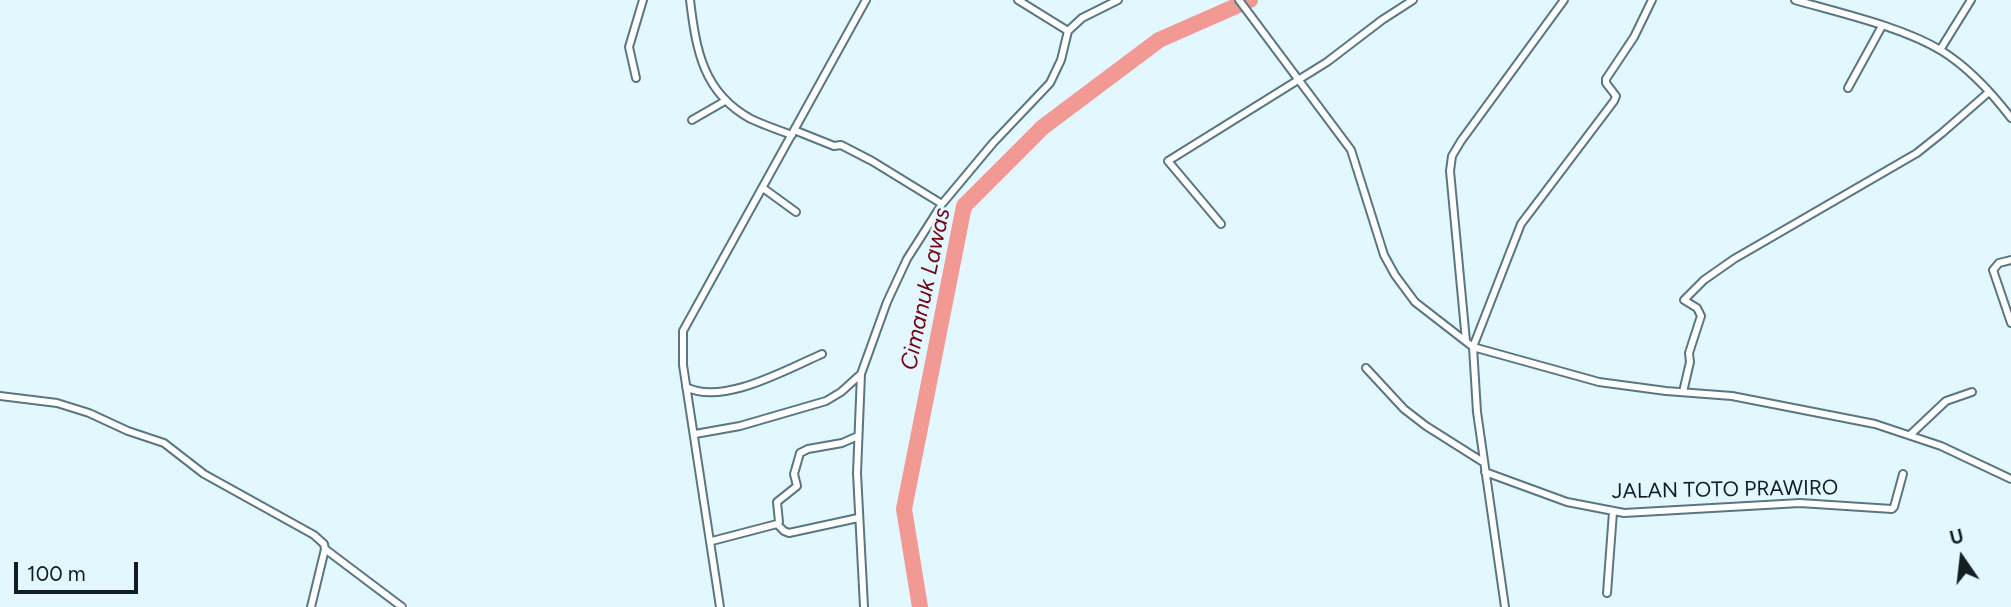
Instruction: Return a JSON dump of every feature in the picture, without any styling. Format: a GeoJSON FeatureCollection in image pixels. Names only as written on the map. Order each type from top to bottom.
{"type":"FeatureCollection","features":[{"type":"Feature","properties":{"kind":"street"},"geometry":{"type":"LineString","coordinates":[[636,78],[629,47],[642,0]]}},
{"type":"Feature","properties":{"kind":"street"},"geometry":{"type":"LineString","coordinates":[[690,0],[696,49],[717,92],[725,101],[752,120],[834,146],[841,145],[942,204]]}},
{"type":"Feature","properties":{"kind":"street"},"geometry":{"type":"LineString","coordinates":[[720,607],[712,541],[686,387],[682,349],[685,326],[866,0]]}},
{"type":"Feature","properties":{"kind":"street"},"geometry":{"type":"LineString","coordinates":[[1018,0],[1068,31]]}},
{"type":"Feature","properties":{"kind":"street"},"geometry":{"type":"LineString","coordinates":[[1034,8],[1040,0]]}},
{"type":"Feature","properties":{"kind":"street"},"geometry":{"type":"LineString","coordinates":[[864,607],[858,518],[861,374],[887,302],[907,259],[942,204],[993,143],[1050,83],[1068,31],[1082,18],[1118,0]]}},
{"type":"Feature","properties":{"kind":"street"},"geometry":{"type":"LineString","coordinates":[[1239,0],[1351,150],[1384,255],[1395,275],[1415,302],[1474,347],[1599,382],[1732,396],[1875,424],[1972,459],[2011,479]]}},
{"type":"Feature","properties":{"kind":"street"},"geometry":{"type":"LineString","coordinates":[[1221,224],[1168,161],[1327,62],[1413,0]]}},
{"type":"Feature","properties":{"kind":"street"},"geometry":{"type":"LineString","coordinates":[[1466,341],[1452,210],[1452,156],[1564,0]]}},
{"type":"Feature","properties":{"kind":"street"},"geometry":{"type":"LineString","coordinates":[[1505,607],[1477,412],[1474,347],[1516,233],[1614,101],[1614,92],[1606,79],[1634,37],[1652,0]]}},
{"type":"Feature","properties":{"kind":"street"},"geometry":{"type":"LineString","coordinates":[[1795,0],[1882,26],[1940,50],[1977,79],[2011,118]]}},
{"type":"Feature","properties":{"kind":"street"},"geometry":{"type":"LineString","coordinates":[[1940,50],[1971,0]]}},
{"type":"Feature","properties":{"kind":"street"},"geometry":{"type":"LineString","coordinates":[[1849,88],[1882,26]]}},
{"type":"Feature","properties":{"kind":"street"},"geometry":{"type":"LineString","coordinates":[[1683,392],[1690,362],[1689,354],[1701,316],[1697,307],[1684,300],[1704,280],[1734,259],[1917,153],[1989,92]]}},
{"type":"Feature","properties":{"kind":"street"},"geometry":{"type":"LineString","coordinates":[[692,120],[725,101]]}},
{"type":"Feature","properties":{"kind":"street"},"geometry":{"type":"LineString","coordinates":[[762,188],[796,212]]}},
{"type":"Feature","properties":{"kind":"street"},"geometry":{"type":"LineString","coordinates":[[2011,260],[1998,263],[1993,270],[2011,323]]}},
{"type":"Feature","properties":{"kind":"street"},"geometry":{"type":"LineString","coordinates":[[686,387],[701,393],[730,390],[822,354]]}},
{"type":"Feature","properties":{"kind":"street"},"geometry":{"type":"LineString","coordinates":[[1366,368],[1404,409],[1483,462]]}},
{"type":"Feature","properties":{"kind":"street"},"geometry":{"type":"LineString","coordinates":[[695,434],[740,426],[826,401],[861,374]]}},
{"type":"Feature","properties":{"kind":"street"},"geometry":{"type":"LineString","coordinates":[[1910,435],[1946,401],[1972,392]]}},
{"type":"Feature","properties":{"kind":"street"},"geometry":{"type":"LineString","coordinates":[[0,396],[57,403],[164,443],[204,474],[314,535],[325,549],[402,607]]}},
{"type":"Feature","properties":{"kind":"street"},"geometry":{"type":"LineString","coordinates":[[777,524],[777,502],[797,486],[794,474],[800,453],[842,443],[858,436]]}},
{"type":"Feature","properties":{"kind":"street","name":"JALAN TOTO PRAWIRO"},"geometry":{"type":"LineString","coordinates":[[1485,472],[1567,502],[1613,512],[1669,512],[1800,503],[1892,509],[1895,507],[1903,474]]}},
{"type":"Feature","properties":{"kind":"street"},"geometry":{"type":"LineString","coordinates":[[1607,593],[1613,512]]}},
{"type":"Feature","properties":{"kind":"street"},"geometry":{"type":"LineString","coordinates":[[777,524],[789,533],[858,518]]}},
{"type":"Feature","properties":{"kind":"street"},"geometry":{"type":"LineString","coordinates":[[712,541],[777,524]]}},
{"type":"Feature","properties":{"kind":"street"},"geometry":{"type":"LineString","coordinates":[[311,607],[325,549]]}},
{"type":"Feature","properties":{"kind":"waterway","name":"Cimanuk Lawas"},"geometry":{"type":"LineString","coordinates":[[920,607],[904,509],[964,206],[1043,127],[1159,40],[1250,0]]}}]}
